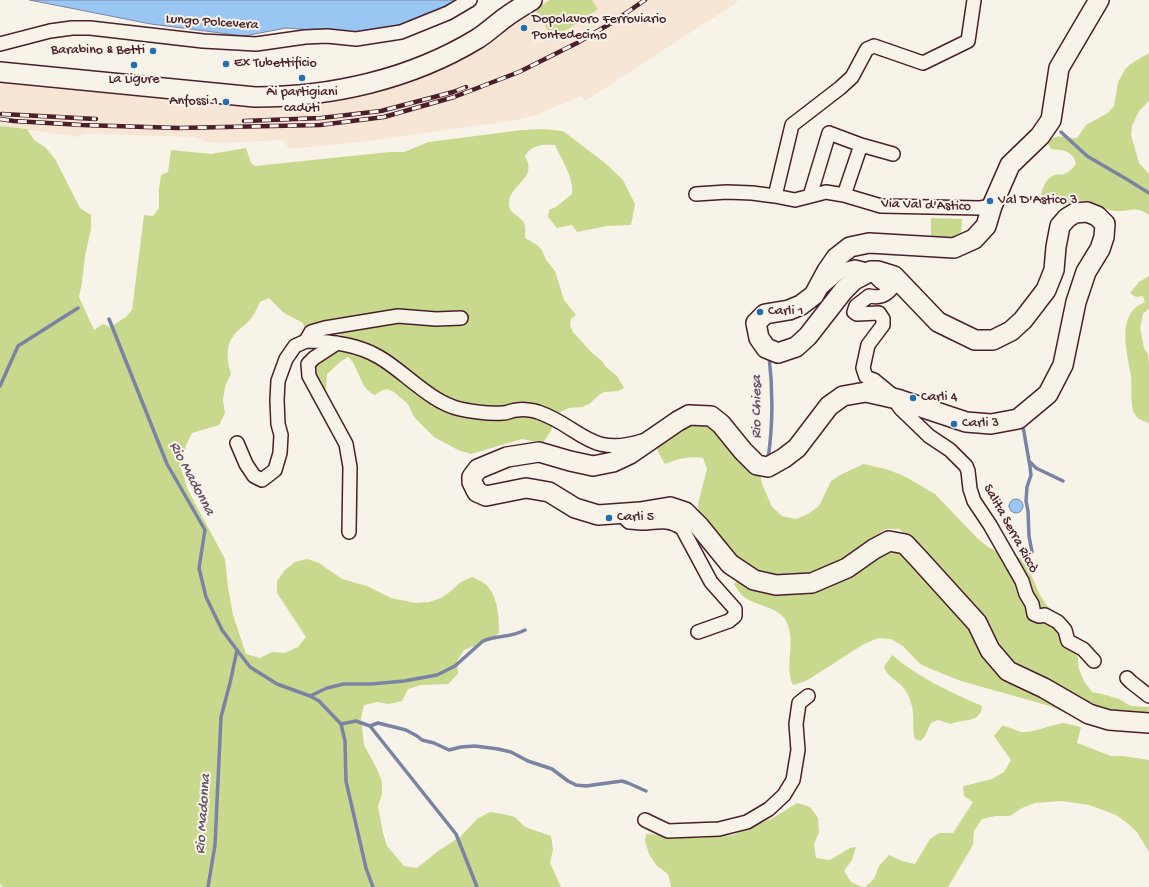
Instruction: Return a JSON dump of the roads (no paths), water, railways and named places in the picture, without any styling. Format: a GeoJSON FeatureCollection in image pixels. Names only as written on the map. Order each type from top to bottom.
{"type":"FeatureCollection","features":[{"type":"Feature","properties":{"kind":"street","name":"Lungo Polcevera"},"geometry":{"type":"LineString","coordinates":[[0,44],[50,31],[72,28],[90,28],[203,41],[256,44],[305,37],[327,36],[356,39],[401,32],[448,13],[470,0]]}},
{"type":"Feature","properties":{"kind":"street"},"geometry":{"type":"LineString","coordinates":[[7,73],[255,96],[290,96],[333,92],[385,79],[435,60],[478,38],[532,0]]}},
{"type":"Feature","properties":{"kind":"street"},"geometry":{"type":"LineString","coordinates":[[775,196],[792,125],[852,77],[867,49],[874,46],[923,63],[968,41],[974,0]]}},
{"type":"Feature","properties":{"kind":"street","name":"Via Val d'Astico"},"geometry":{"type":"LineString","coordinates":[[814,295],[836,258],[850,247],[869,244],[954,248],[974,239],[986,226],[992,206],[1010,166],[1040,136],[1051,120],[1059,68],[1099,0]]}},
{"type":"Feature","properties":{"kind":"street","name":"Lungo Polcevera"},"geometry":{"type":"LineString","coordinates":[[0,52],[12,50],[16,45],[17,40]]}},
{"type":"Feature","properties":{"kind":"street"},"geometry":{"type":"LineString","coordinates":[[810,196],[829,133],[861,145],[893,154]]}},
{"type":"Feature","properties":{"kind":"street"},"geometry":{"type":"LineString","coordinates":[[844,195],[861,145]]}},
{"type":"Feature","properties":{"kind":"street","name":"Via Val d'Astico"},"geometry":{"type":"LineString","coordinates":[[696,194],[727,192],[775,196],[795,200],[826,192],[844,195],[881,206],[980,208],[992,206]]}},
{"type":"Feature","properties":{"kind":"street"},"geometry":{"type":"LineString","coordinates":[[871,271],[854,280],[843,291],[808,336],[796,347],[778,353],[766,348],[759,338],[756,323],[765,314],[790,310],[801,305],[842,270],[855,267],[878,271],[894,276],[938,322],[975,340],[994,340],[1011,331],[1023,320],[1046,290],[1054,270],[1060,226],[1066,218],[1075,214],[1087,212],[1097,216],[1105,224],[1104,236],[1100,249],[1086,272],[1076,302],[1063,365],[1048,394],[1018,419],[991,424],[966,422],[948,417],[898,398],[866,392],[843,396],[829,406],[797,448],[784,458],[768,467],[757,465],[743,451],[721,424],[710,416],[689,415],[630,454],[613,462],[593,466],[539,452],[507,457],[478,469],[472,477],[472,482],[477,492],[486,496],[526,488],[549,492],[575,508],[598,515],[622,514],[670,507],[685,512],[699,526],[730,564],[754,580],[776,585],[812,583],[847,568],[874,549],[889,541],[905,544],[977,623],[990,650],[1008,671],[1044,688],[1089,714],[1109,720],[1149,723]]}},
{"type":"Feature","properties":{"kind":"street","name":"Salita Serra Riccò"},"geometry":{"type":"LineString","coordinates":[[871,271],[876,279],[882,284],[892,288],[878,298],[869,296],[856,306],[854,312],[857,314],[879,313],[883,319],[883,325],[868,345],[863,368],[866,377],[874,380],[898,398],[898,405],[901,409],[929,436],[950,450],[966,466],[970,489],[974,500],[1022,581],[1026,594],[1032,604],[1034,614],[1039,616],[1044,615],[1058,622],[1065,630],[1068,640],[1084,649],[1094,661]]}},
{"type":"Feature","properties":{"kind":"street"},"geometry":{"type":"LineString","coordinates":[[306,341],[311,332],[324,328],[346,326],[398,316],[436,319],[461,318]]}},
{"type":"Feature","properties":{"kind":"street"},"geometry":{"type":"LineString","coordinates":[[237,442],[246,464],[254,476],[262,480],[275,470],[280,453],[281,435],[278,424],[278,381],[286,359],[295,346],[306,341],[337,343],[361,348],[380,357],[441,402],[459,409],[488,413],[504,413],[518,409],[536,411],[548,416],[586,439],[599,444],[614,447],[630,445],[655,437]]}},
{"type":"Feature","properties":{"kind":"street"},"geometry":{"type":"LineString","coordinates":[[337,343],[314,358],[308,364],[309,376],[346,444],[350,467],[349,532]]}},
{"type":"Feature","properties":{"kind":"street"},"geometry":{"type":"LineString","coordinates":[[622,514],[629,522],[643,523],[666,521],[674,523],[682,528],[711,582],[735,609],[735,616],[730,621],[698,632]]}},
{"type":"Feature","properties":{"kind":"street"},"geometry":{"type":"LineString","coordinates":[[1127,678],[1149,696]]}},
{"type":"Feature","properties":{"kind":"street"},"geometry":{"type":"LineString","coordinates":[[646,820],[668,831],[719,829],[747,822],[770,809],[784,795],[793,780],[798,750],[796,724],[799,703],[808,696]]}},
{"type":"Feature","properties":{"kind":"water"},"geometry":{"type":"Polygon","coordinates":[[[30,0],[457,0],[446,7],[404,25],[352,33],[286,28],[244,36],[151,24],[30,0]]]}},
{"type":"Feature","properties":{"kind":"water"},"geometry":{"type":"Polygon","coordinates":[[[1016,499],[1021,501],[1023,506],[1021,511],[1016,513],[1011,511],[1009,506],[1011,501],[1016,499]]]}},
{"type":"Feature","properties":{"kind":"waterway"},"geometry":{"type":"LineString","coordinates":[[1061,132],[1087,156],[1149,193]]}},
{"type":"Feature","properties":{"kind":"waterway"},"geometry":{"type":"LineString","coordinates":[[0,386],[18,346],[78,308]]}},
{"type":"Feature","properties":{"kind":"waterway","name":"Rio Madonna"},"geometry":{"type":"LineString","coordinates":[[109,319],[167,464],[205,530],[199,568],[206,597],[222,630],[237,650],[221,717],[215,845],[208,887]]}},
{"type":"Feature","properties":{"kind":"waterway","name":"Rio Chiesa"},"geometry":{"type":"LineString","coordinates":[[768,459],[772,408],[769,356]]}},
{"type":"Feature","properties":{"kind":"waterway"},"geometry":{"type":"LineString","coordinates":[[1022,423],[1031,475],[1027,487],[1026,501],[1032,552]]}},
{"type":"Feature","properties":{"kind":"waterway"},"geometry":{"type":"LineString","coordinates":[[1030,462],[1036,468],[1063,481]]}},
{"type":"Feature","properties":{"kind":"waterway"},"geometry":{"type":"LineString","coordinates":[[310,696],[327,688],[344,684],[371,684],[404,681],[437,675],[455,666],[483,641],[519,633],[525,630]]}},
{"type":"Feature","properties":{"kind":"waterway"},"geometry":{"type":"LineString","coordinates":[[237,650],[250,667],[277,684],[310,696],[319,701],[341,724],[345,741],[346,781],[366,868],[373,887]]}},
{"type":"Feature","properties":{"kind":"waterway"},"geometry":{"type":"LineString","coordinates":[[341,724],[356,721],[370,726],[456,834],[477,887]]}},
{"type":"Feature","properties":{"kind":"waterway"},"geometry":{"type":"LineString","coordinates":[[370,726],[378,723],[406,730],[422,740],[434,743],[449,750],[475,746],[511,752],[528,761],[552,769],[576,785],[586,786],[622,781],[646,791]]}},
{"type":"Feature","properties":{"kind":"railway"},"geometry":{"type":"LineString","coordinates":[[0,119],[82,125],[178,128],[320,125],[384,117],[454,97],[519,72],[577,43],[613,22],[645,0]]}},
{"type":"Feature","properties":{"kind":"railway"},"geometry":{"type":"LineString","coordinates":[[244,121],[321,118],[381,111],[453,92],[466,87]]}},
{"type":"Feature","properties":{"kind":"railway"},"geometry":{"type":"LineString","coordinates":[[2,114],[96,119]]}},
{"type":"Feature","properties":{"kind":"place","name":"Dopolavoro Ferroviario Pontedecimo"},"geometry":{"type":"Point","coordinates":[524,28]}},
{"type":"Feature","properties":{"kind":"place","name":"Barabino & Betti"},"geometry":{"type":"Point","coordinates":[153,51]}},
{"type":"Feature","properties":{"kind":"place","name":"Ex Tubettificio"},"geometry":{"type":"Point","coordinates":[226,64]}},
{"type":"Feature","properties":{"kind":"place","name":"La Ligure"},"geometry":{"type":"Point","coordinates":[134,65]}},
{"type":"Feature","properties":{"kind":"place","name":"Ai partigiani caduti"},"geometry":{"type":"Point","coordinates":[302,78]}},
{"type":"Feature","properties":{"kind":"place","name":"Anfossi 1"},"geometry":{"type":"Point","coordinates":[226,102]}},
{"type":"Feature","properties":{"kind":"place","name":"Val D'Astico 3"},"geometry":{"type":"Point","coordinates":[990,201]}},
{"type":"Feature","properties":{"kind":"place","name":"Carli 1"},"geometry":{"type":"Point","coordinates":[760,312]}},
{"type":"Feature","properties":{"kind":"place","name":"Carli 4"},"geometry":{"type":"Point","coordinates":[913,398]}},
{"type":"Feature","properties":{"kind":"place","name":"Carli 3"},"geometry":{"type":"Point","coordinates":[954,424]}},
{"type":"Feature","properties":{"kind":"place","name":"Carli 5"},"geometry":{"type":"Point","coordinates":[609,518]}}]}
